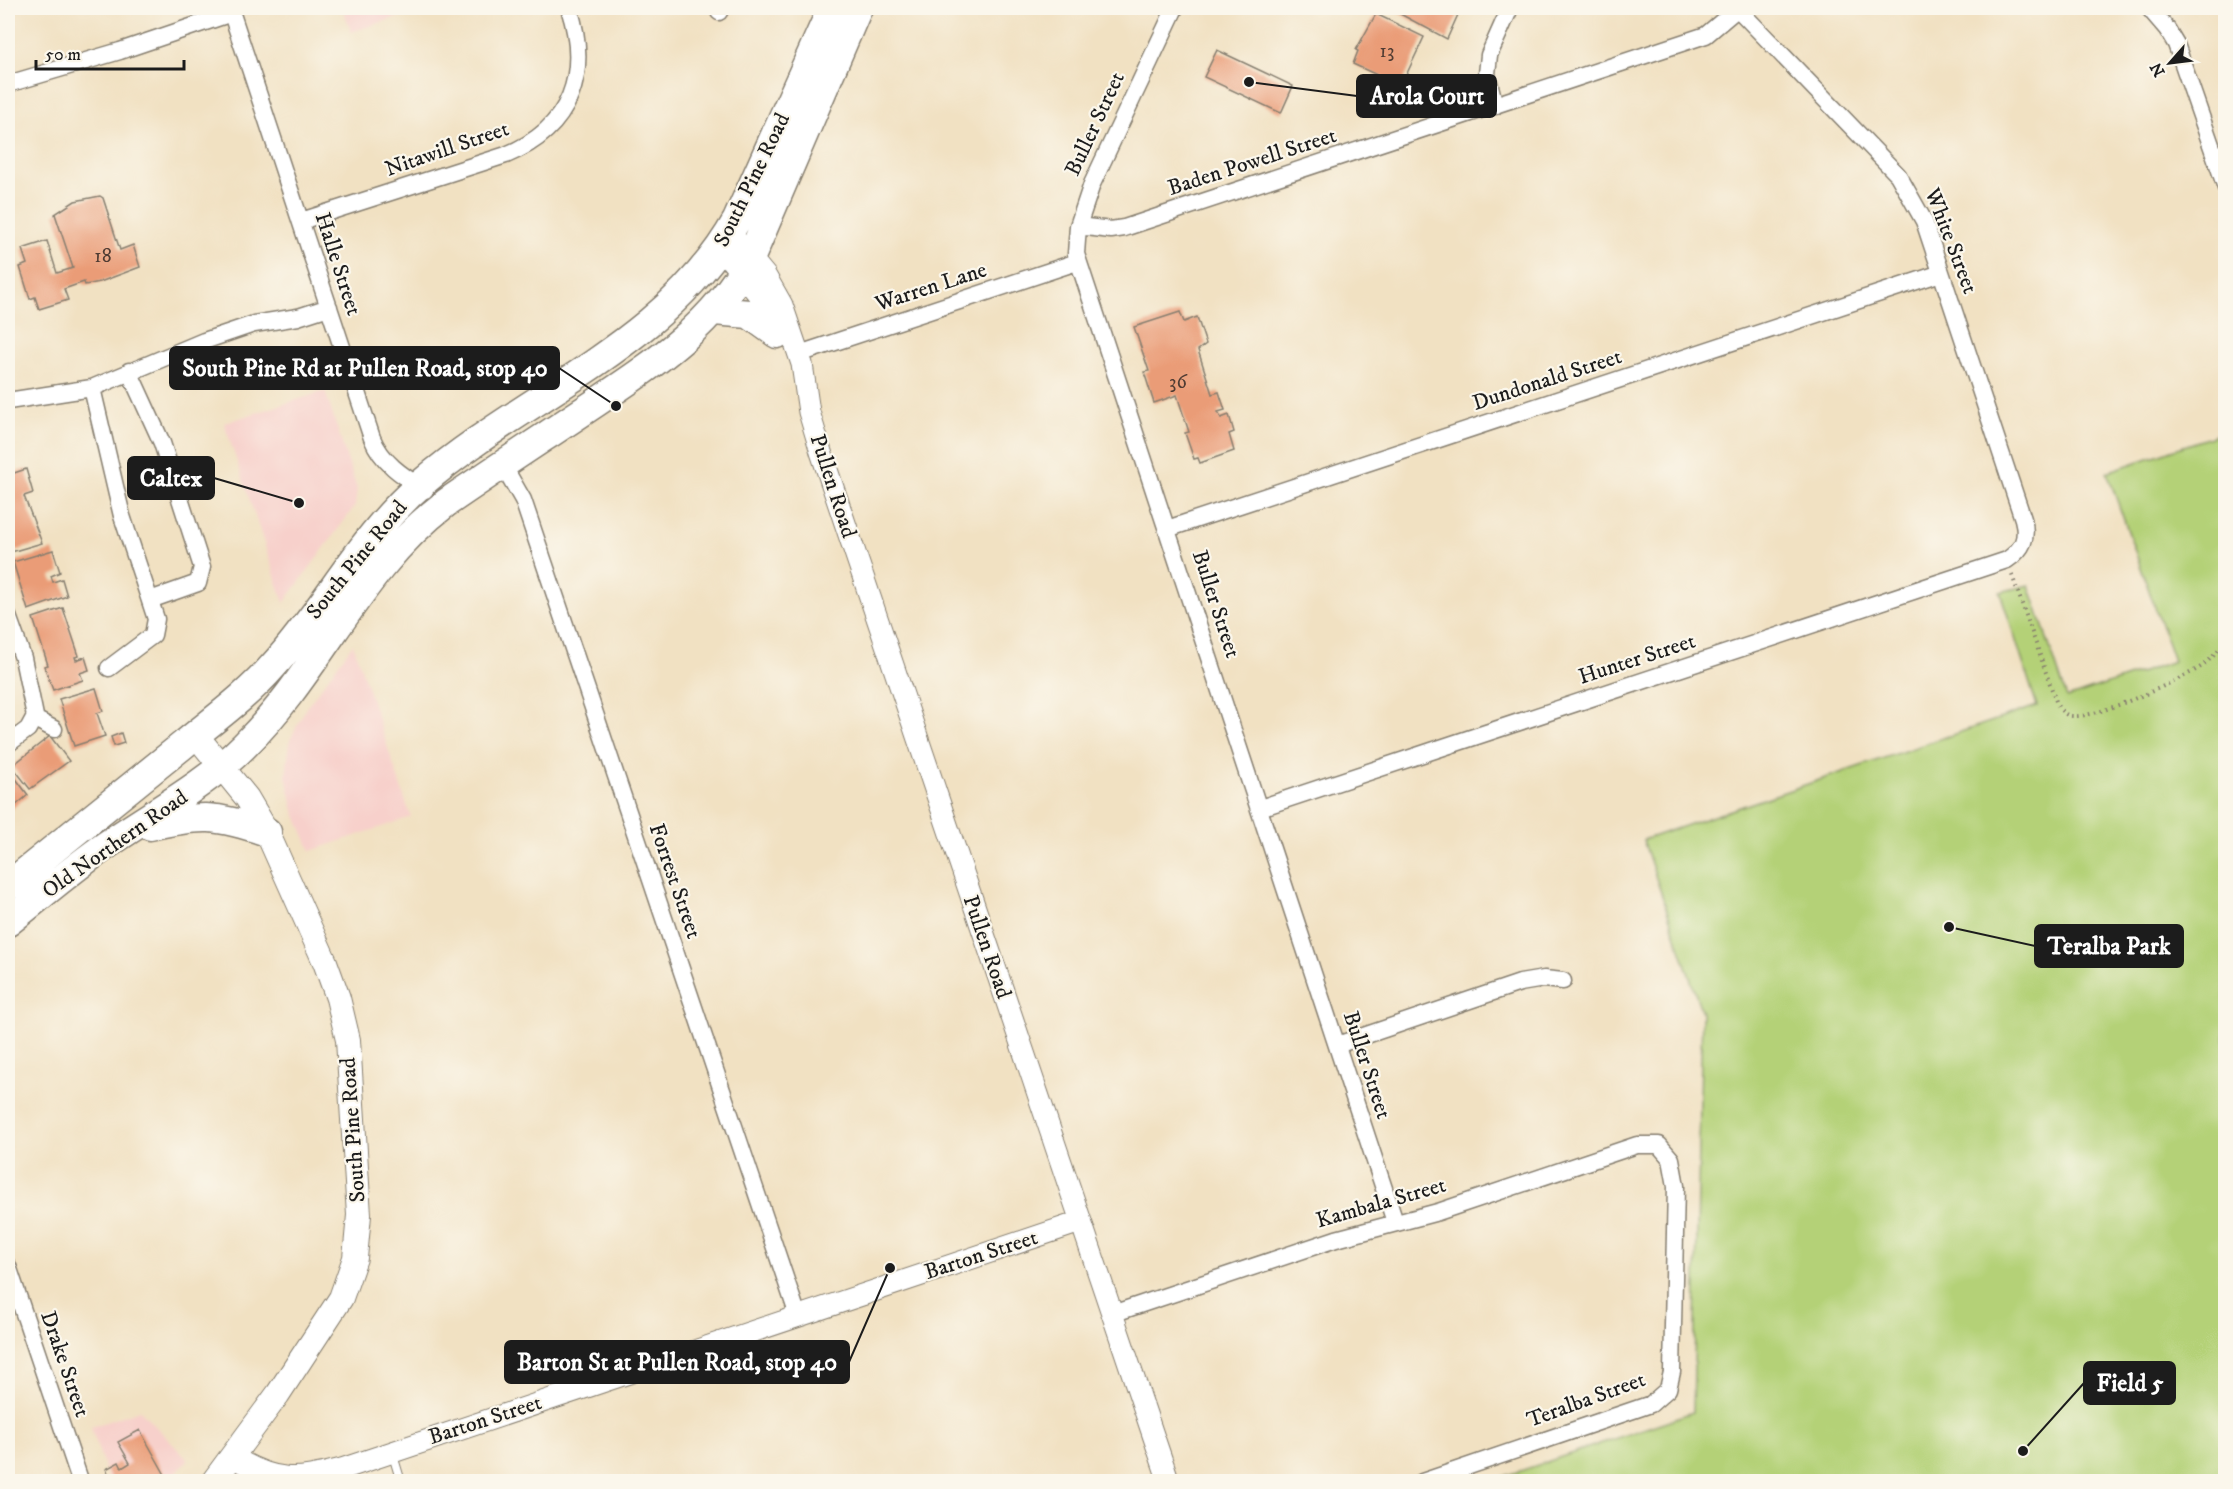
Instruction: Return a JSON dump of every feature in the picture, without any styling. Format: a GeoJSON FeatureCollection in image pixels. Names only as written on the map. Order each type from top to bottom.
{"type":"FeatureCollection","features":[{"type":"Feature","properties":{"kind":"highway","name":"South Pine Road"},"geometry":{"type":"LineString","coordinates":[[195,734],[272,668],[364,544],[419,486],[475,442],[661,314],[693,284],[725,240],[832,8]]}},
{"type":"Feature","properties":{"kind":"highway","name":"South Pine Road"},"geometry":{"type":"LineString","coordinates":[[222,766],[244,746],[282,702],[392,551],[446,503],[670,350],[714,311],[746,265],[858,8]]}},
{"type":"Feature","properties":{"kind":"highway"},"geometry":{"type":"LineString","coordinates":[[714,311],[749,314],[777,334]]}},
{"type":"Feature","properties":{"kind":"highway","name":"Old Northern Road"},"geometry":{"type":"LineString","coordinates":[[8,886],[195,734]]}},
{"type":"Feature","properties":{"kind":"highway","name":"Old Northern Road"},"geometry":{"type":"LineString","coordinates":[[8,922],[128,831],[180,798],[222,766]]}},
{"type":"Feature","properties":{"kind":"highway"},"geometry":{"type":"LineString","coordinates":[[128,831],[201,816],[224,818],[267,832]]}},
{"type":"Feature","properties":{"kind":"main road","name":"South Pine Road"},"geometry":{"type":"LineString","coordinates":[[195,734],[254,808],[326,962],[348,1040],[359,1215],[355,1258],[341,1299],[278,1394],[213,1482]]}},
{"type":"Feature","properties":{"kind":"street","name":"Nitawill Street"},"geometry":{"type":"LineString","coordinates":[[301,221],[506,155],[534,141],[559,116],[576,82],[578,44],[568,8]]}},
{"type":"Feature","properties":{"kind":"street","name":"Buller Street"},"geometry":{"type":"LineString","coordinates":[[1175,8],[1102,161],[1078,226],[1075,246],[1077,262],[1260,808],[1395,1222]]}},
{"type":"Feature","properties":{"kind":"street"},"geometry":{"type":"LineString","coordinates":[[1495,106],[1487,74],[1489,55],[1510,8]]}},
{"type":"Feature","properties":{"kind":"street","name":"Baden Powell Street"},"geometry":{"type":"LineString","coordinates":[[1078,226],[1111,230],[1124,228],[1495,106],[1706,35],[1737,8]]}},
{"type":"Feature","properties":{"kind":"street","name":"White Street"},"geometry":{"type":"LineString","coordinates":[[1737,8],[1898,175],[1924,221],[2023,519],[2026,537],[2023,545]]}},
{"type":"Feature","properties":{"kind":"street"},"geometry":{"type":"LineString","coordinates":[[2149,8],[2167,29],[2176,44],[2226,188]]}},
{"type":"Feature","properties":{"kind":"street","name":"Halle Street"},"geometry":{"type":"LineString","coordinates":[[231,10],[374,444],[394,470],[446,503]]}},
{"type":"Feature","properties":{"kind":"street"},"geometry":{"type":"LineString","coordinates":[[8,84],[120,51],[231,10]]}},
{"type":"Feature","properties":{"kind":"street","name":"Pullen Road"},"geometry":{"type":"LineString","coordinates":[[725,240],[746,265],[809,412],[1169,1482]]}},
{"type":"Feature","properties":{"kind":"street","name":"Warren Lane"},"geometry":{"type":"LineString","coordinates":[[799,354],[1077,262]]}},
{"type":"Feature","properties":{"kind":"street","name":"Pullen Road"},"geometry":{"type":"LineString","coordinates":[[746,265],[765,275],[782,305],[799,354],[809,412]]}},
{"type":"Feature","properties":{"kind":"street","name":"Dundonald Street"},"geometry":{"type":"LineString","coordinates":[[1167,529],[1941,273]]}},
{"type":"Feature","properties":{"kind":"street"},"geometry":{"type":"LineString","coordinates":[[8,401],[92,388],[173,352],[254,324],[298,316],[329,307]]}},
{"type":"Feature","properties":{"kind":"street"},"geometry":{"type":"LineString","coordinates":[[129,371],[162,443],[202,567],[198,583],[150,600]]}},
{"type":"Feature","properties":{"kind":"street"},"geometry":{"type":"LineString","coordinates":[[92,388],[119,506],[156,619],[153,635],[110,668]]}},
{"type":"Feature","properties":{"kind":"street","name":"Forrest Street"},"geometry":{"type":"LineString","coordinates":[[503,465],[523,500],[798,1316]]}},
{"type":"Feature","properties":{"kind":"street","name":"Hunter Street"},"geometry":{"type":"LineString","coordinates":[[1260,808],[2007,560],[2023,545]]}},
{"type":"Feature","properties":{"kind":"street"},"geometry":{"type":"LineString","coordinates":[[8,616],[23,658],[35,719],[28,729],[8,744]]}},
{"type":"Feature","properties":{"kind":"street"},"geometry":{"type":"LineString","coordinates":[[35,719],[54,729]]}},
{"type":"Feature","properties":{"kind":"street"},"geometry":{"type":"LineString","coordinates":[[1337,1045],[1520,983],[1544,979],[1563,981]]}},
{"type":"Feature","properties":{"kind":"street","name":"Kambala Street"},"geometry":{"type":"LineString","coordinates":[[1112,1314],[1325,1242],[1438,1212],[1637,1145],[1652,1143],[1663,1149]]}},
{"type":"Feature","properties":{"kind":"street","name":"Teralba Street"},"geometry":{"type":"LineString","coordinates":[[1422,1482],[1651,1404],[1668,1389],[1672,1372],[1677,1186],[1671,1159],[1663,1149]]}},
{"type":"Feature","properties":{"kind":"street","name":"Barton Street"},"geometry":{"type":"LineString","coordinates":[[233,1456],[266,1475],[304,1479],[342,1469],[1080,1222]]}},
{"type":"Feature","properties":{"kind":"street","name":"Drake Street"},"geometry":{"type":"LineString","coordinates":[[8,1266],[80,1478]]}},
{"type":"Feature","properties":{"kind":"lane"},"geometry":{"type":"LineString","coordinates":[[392,1451],[401,1482]]}},
{"type":"Feature","properties":{"kind":"path"},"geometry":{"type":"LineString","coordinates":[[2007,560],[2058,707],[2064,714],[2085,716],[2127,702],[2202,666],[2226,644]]}},
{"type":"Feature","properties":{"kind":"shaded area"},"geometry":{"type":"Polygon","coordinates":[[[343,8],[426,8],[351,32],[343,8]]]}},
{"type":"Feature","properties":{"kind":"shaded area"},"geometry":{"type":"Polygon","coordinates":[[[325,391],[357,489],[355,506],[284,603],[224,423],[325,391]]]}},
{"type":"Feature","properties":{"kind":"shaded area"},"geometry":{"type":"Polygon","coordinates":[[[353,644],[411,817],[311,851],[294,811],[286,776],[290,740],[306,708],[353,644]]]}},
{"type":"Feature","properties":{"kind":"shaded area"},"geometry":{"type":"Polygon","coordinates":[[[140,1410],[188,1460],[167,1481],[109,1481],[91,1427],[140,1410]]]}},
{"type":"Feature","properties":{"kind":"green space"},"geometry":{"type":"Polygon","coordinates":[[[2225,432],[2225,1481],[1491,1481],[1693,1412],[1702,1013],[1643,840],[2037,706],[2000,592],[2029,585],[2067,698],[2174,661],[2107,472],[2225,432]]]}},
{"type":"Feature","properties":{"kind":"building"},"geometry":{"type":"Polygon","coordinates":[[[1389,8],[1461,8],[1447,39],[1389,8]]]}},
{"type":"Feature","properties":{"kind":"building"},"geometry":{"type":"Polygon","coordinates":[[[1376,14],[1424,37],[1401,86],[1353,64],[1358,51],[1356,50],[1376,14]]]}},
{"type":"Feature","properties":{"kind":"building"},"geometry":{"type":"Polygon","coordinates":[[[1217,50],[1293,86],[1281,113],[1204,77],[1217,50]]]}},
{"type":"Feature","properties":{"kind":"building"},"geometry":{"type":"Polygon","coordinates":[[[100,196],[103,198],[120,250],[133,245],[140,267],[100,282],[85,285],[84,282],[64,289],[68,300],[39,309],[35,297],[30,299],[20,267],[27,264],[22,249],[47,241],[57,273],[73,268],[55,214],[75,201],[100,196]]]}},
{"type":"Feature","properties":{"kind":"building"},"geometry":{"type":"Polygon","coordinates":[[[1180,312],[1184,322],[1197,317],[1206,344],[1198,350],[1212,394],[1219,392],[1225,410],[1218,412],[1221,418],[1229,415],[1234,432],[1229,434],[1234,451],[1200,463],[1198,458],[1194,459],[1185,433],[1189,432],[1177,395],[1154,403],[1144,372],[1149,371],[1134,327],[1180,312]]]}},
{"type":"Feature","properties":{"kind":"building"},"geometry":{"type":"Polygon","coordinates":[[[26,469],[33,493],[24,496],[42,543],[11,552],[8,540],[8,475],[26,469]]]}},
{"type":"Feature","properties":{"kind":"building"},"geometry":{"type":"Polygon","coordinates":[[[53,550],[60,572],[51,576],[53,582],[62,579],[67,596],[28,610],[13,562],[53,550]]]}},
{"type":"Feature","properties":{"kind":"building"},"geometry":{"type":"Polygon","coordinates":[[[63,608],[79,656],[75,657],[76,660],[85,657],[89,670],[80,673],[83,680],[53,690],[44,666],[48,665],[33,618],[63,608]]]}},
{"type":"Feature","properties":{"kind":"building"},"geometry":{"type":"Polygon","coordinates":[[[96,688],[103,711],[97,713],[105,736],[74,746],[59,699],[96,688]]]}},
{"type":"Feature","properties":{"kind":"building"},"geometry":{"type":"Polygon","coordinates":[[[8,710],[14,728],[8,730],[8,710]]]}},
{"type":"Feature","properties":{"kind":"building"},"geometry":{"type":"Polygon","coordinates":[[[121,733],[124,743],[114,746],[111,737],[121,733]]]}},
{"type":"Feature","properties":{"kind":"building"},"geometry":{"type":"Polygon","coordinates":[[[50,736],[69,761],[30,789],[12,766],[50,736]]]}},
{"type":"Feature","properties":{"kind":"building"},"geometry":{"type":"Polygon","coordinates":[[[8,768],[28,795],[8,812],[8,768]]]}},
{"type":"Feature","properties":{"kind":"building"},"geometry":{"type":"Polygon","coordinates":[[[140,1430],[169,1482],[113,1482],[106,1469],[119,1462],[122,1468],[130,1463],[118,1442],[140,1430]]]}},
{"type":"Feature","properties":{"kind":"place","name":"Arola Court"},"geometry":{"type":"Point","coordinates":[1249,82]}},
{"type":"Feature","properties":{"kind":"place","name":"South Pine Rd at Pullen Road, stop 40"},"geometry":{"type":"Point","coordinates":[616,406]}},
{"type":"Feature","properties":{"kind":"place","name":"Caltex"},"geometry":{"type":"Point","coordinates":[299,503]}},
{"type":"Feature","properties":{"kind":"place","name":"Teralba Park"},"geometry":{"type":"Point","coordinates":[1949,927]}},
{"type":"Feature","properties":{"kind":"place","name":"Barton St at Pullen Road, stop 40"},"geometry":{"type":"Point","coordinates":[890,1268]}},
{"type":"Feature","properties":{"kind":"place","name":"Field 5"},"geometry":{"type":"Point","coordinates":[2023,1451]}}]}
